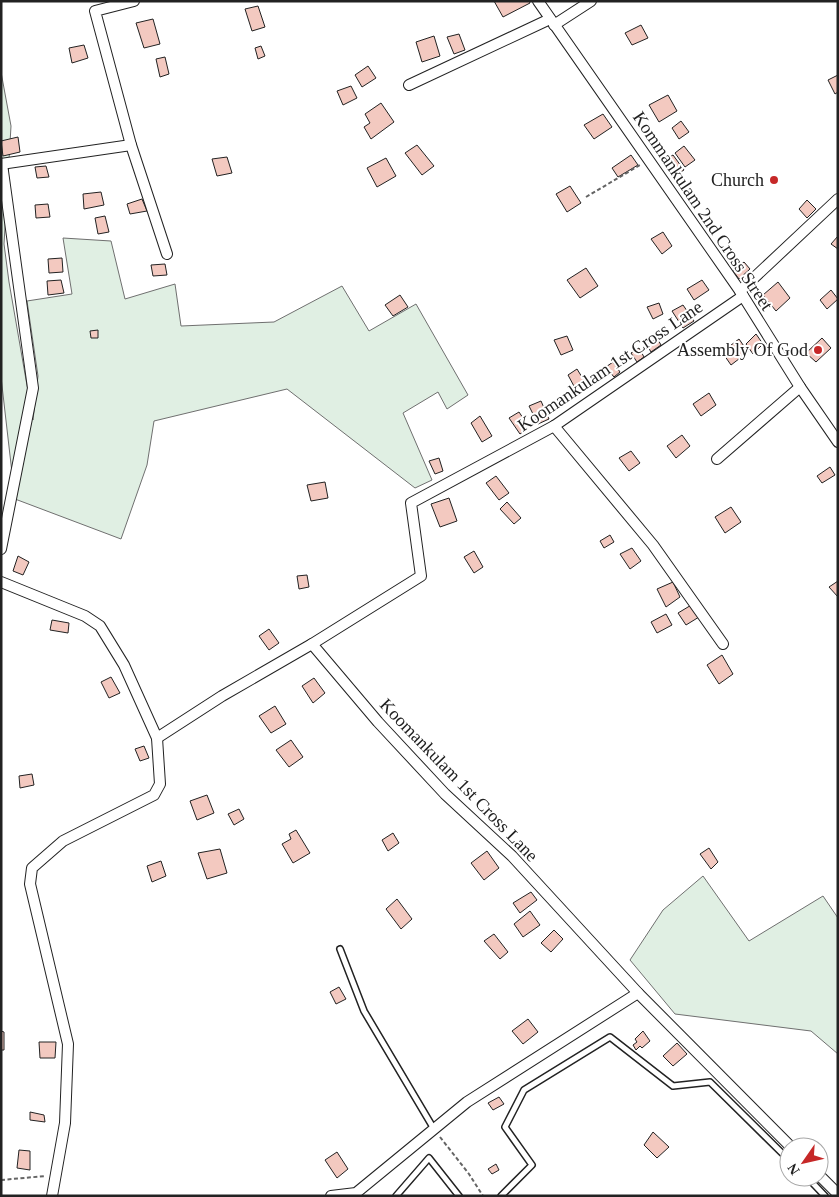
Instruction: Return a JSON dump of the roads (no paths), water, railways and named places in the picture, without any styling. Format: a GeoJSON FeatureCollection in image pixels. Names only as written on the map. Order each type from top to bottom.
{"type":"FeatureCollection","features":[{"type":"Feature","properties":{"kind":"street"},"geometry":{"type":"LineString","coordinates":[[134,1],[95,11],[131,145],[167,254]]}},
{"type":"Feature","properties":{"kind":"street","name":"Kommankulam 2nd Cross Street"},"geometry":{"type":"LineString","coordinates":[[538,1],[742,293],[800,387],[838,442]]}},
{"type":"Feature","properties":{"kind":"street"},"geometry":{"type":"LineString","coordinates":[[409,85],[552,22],[591,1]]}},
{"type":"Feature","properties":{"kind":"street"},"geometry":{"type":"LineString","coordinates":[[1,549],[33,388],[2,164],[131,145]]}},
{"type":"Feature","properties":{"kind":"street","name":"Koomankulam 1st Cross Lane"},"geometry":{"type":"LineString","coordinates":[[781,1137],[638,993],[512,856],[446,794],[378,722],[312,644],[421,576],[411,503],[554,426],[742,293],[838,199]]}},
{"type":"Feature","properties":{"kind":"street"},"geometry":{"type":"LineString","coordinates":[[718,459],[800,387]]}},
{"type":"Feature","properties":{"kind":"street"},"geometry":{"type":"LineString","coordinates":[[554,426],[653,545],[723,644]]}},
{"type":"Feature","properties":{"kind":"street"},"geometry":{"type":"LineString","coordinates":[[1,582],[85,616],[100,626],[124,665],[157,738],[160,784],[154,795],[63,841],[32,868],[30,884],[68,1044],[65,1123],[52,1196]]}},
{"type":"Feature","properties":{"kind":"street"},"geometry":{"type":"LineString","coordinates":[[157,738],[222,696],[312,644]]}},
{"type":"Feature","properties":{"kind":"street"},"geometry":{"type":"LineString","coordinates":[[332,1196],[356,1193],[467,1102],[638,993]]}},
{"type":"Feature","properties":{"kind":"street"},"geometry":{"type":"LineString","coordinates":[[829,1185],[838,1194]]}},
{"type":"Feature","properties":{"kind":"lane"},"geometry":{"type":"LineString","coordinates":[[340,948],[364,1011],[434,1129]]}},
{"type":"Feature","properties":{"kind":"lane"},"geometry":{"type":"LineString","coordinates":[[501,1196],[532,1165],[505,1127],[524,1090],[610,1037],[673,1086],[710,1082],[779,1150]]}},
{"type":"Feature","properties":{"kind":"lane"},"geometry":{"type":"LineString","coordinates":[[396,1196],[429,1158],[459,1196]]}},
{"type":"Feature","properties":{"kind":"place","name":"Church"},"geometry":{"type":"Point","coordinates":[774,180]}},
{"type":"Feature","properties":{"kind":"place","name":"Assembly Of God"},"geometry":{"type":"Point","coordinates":[818,350]}}]}
